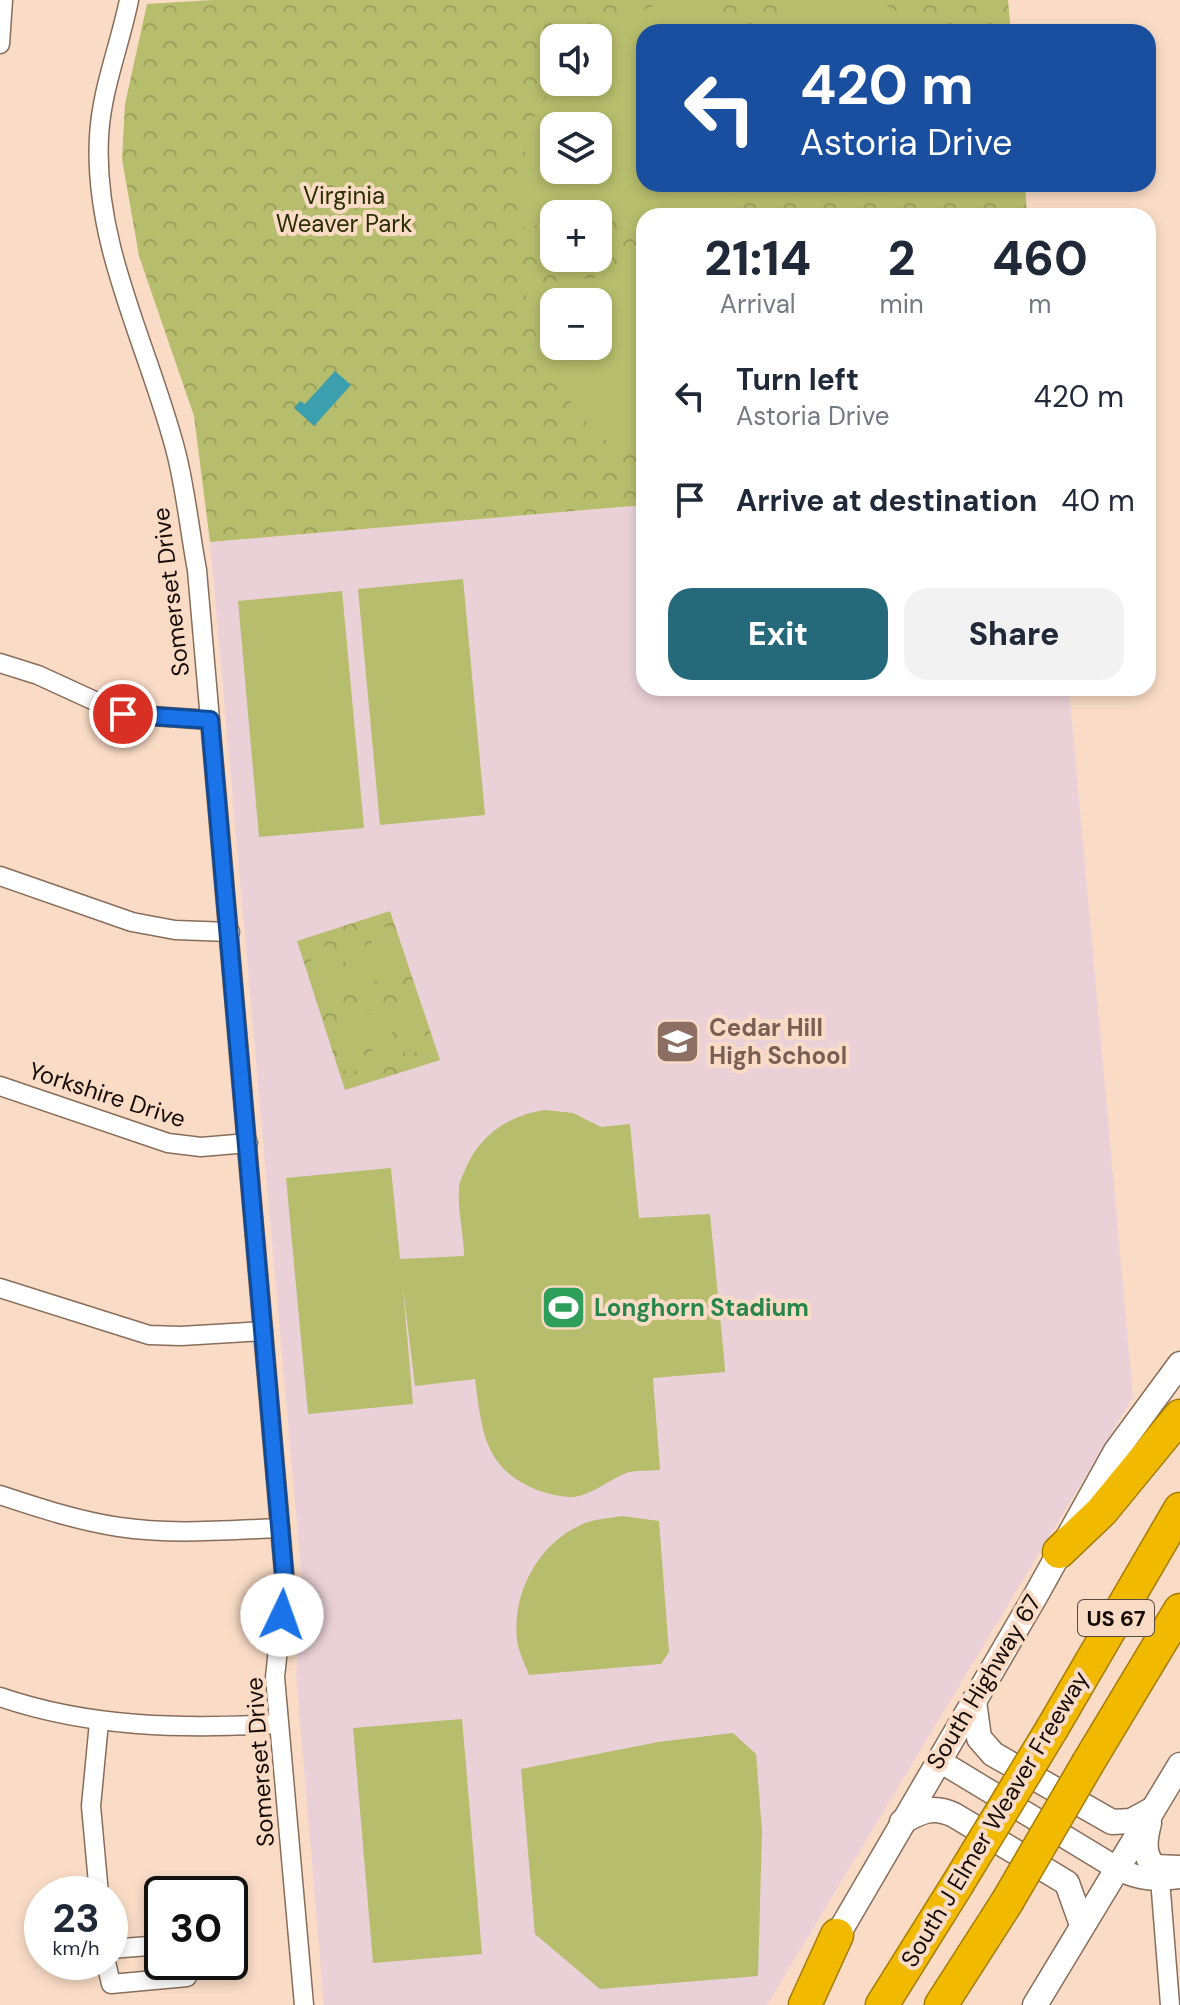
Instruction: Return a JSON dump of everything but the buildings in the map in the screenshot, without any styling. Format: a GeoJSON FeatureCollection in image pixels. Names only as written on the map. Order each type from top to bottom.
{"type":"FeatureCollection","features":[{"type":"Feature","properties":{"kind":"highway"},"geometry":{"type":"LineString","coordinates":[[1059,1552],[1102,1511],[1180,1416]]}},
{"type":"Feature","properties":{"kind":"highway","name":"South J Elmer Weaver Freeway"},"geometry":{"type":"LineString","coordinates":[[882,2005],[1053,1727],[1180,1509]]}},
{"type":"Feature","properties":{"kind":"highway","name":"South J Elmer Weaver Freeway"},"geometry":{"type":"LineString","coordinates":[[941,2005],[1007,1902],[1180,1610]]}},
{"type":"Feature","properties":{"kind":"highway"},"geometry":{"type":"LineString","coordinates":[[805,2005],[837,1935]]}},
{"type":"Feature","properties":{"kind":"main road","name":"South Highway 67"},"geometry":{"type":"LineString","coordinates":[[795,2005],[974,1701],[1116,1451],[1180,1364]]}},
{"type":"Feature","properties":{"kind":"main road"},"geometry":{"type":"LineString","coordinates":[[974,1701],[979,1738],[993,1754],[1112,1822],[1131,1821],[1153,1809]]}},
{"type":"Feature","properties":{"kind":"main road"},"geometry":{"type":"LineString","coordinates":[[1035,2005],[1180,1765]]}},
{"type":"Feature","properties":{"kind":"main road"},"geometry":{"type":"LineString","coordinates":[[901,1822],[930,1809],[941,1809],[954,1815],[1067,1883],[1082,1925]]}},
{"type":"Feature","properties":{"kind":"main road"},"geometry":{"type":"LineString","coordinates":[[1153,1809],[1145,1843],[1149,1861],[1173,1875]]}},
{"type":"Feature","properties":{"kind":"street"},"geometry":{"type":"LineString","coordinates":[[0,44],[3,0]]}},
{"type":"Feature","properties":{"kind":"street","name":"Somerset Drive"},"geometry":{"type":"LineString","coordinates":[[129,0],[101,107],[100,186],[114,255],[177,457],[197,570],[285,1584],[275,1677],[304,2005]]}},
{"type":"Feature","properties":{"kind":"street"},"geometry":{"type":"LineString","coordinates":[[0,663],[38,675],[123,714],[210,720]]}},
{"type":"Feature","properties":{"kind":"street"},"geometry":{"type":"LineString","coordinates":[[0,876],[132,922],[175,930],[230,932]]}},
{"type":"Feature","properties":{"kind":"street","name":"Yorkshire Drive"},"geometry":{"type":"LineString","coordinates":[[0,1086],[168,1143],[201,1147],[248,1143]]}},
{"type":"Feature","properties":{"kind":"street"},"geometry":{"type":"LineString","coordinates":[[0,1288],[149,1335],[263,1331]]}},
{"type":"Feature","properties":{"kind":"street"},"geometry":{"type":"LineString","coordinates":[[0,1495],[46,1511],[120,1527],[189,1531],[280,1528]]}},
{"type":"Feature","properties":{"kind":"street"},"geometry":{"type":"LineString","coordinates":[[0,1697],[99,1722],[203,1728],[278,1724]]}},
{"type":"Feature","properties":{"kind":"street"},"geometry":{"type":"LineString","coordinates":[[97,1876],[91,1806],[99,1722]]}},
{"type":"Feature","properties":{"kind":"street"},"geometry":{"type":"LineString","coordinates":[[938,1760],[1136,1878],[1173,1875],[1170,2005]]}},
{"type":"Feature","properties":{"kind":"street"},"geometry":{"type":"LineString","coordinates":[[110,1980],[111,1984],[154,1980]]}},
{"type":"Feature","properties":{"kind":"shaded area","name":"Cedar Hill High School"},"geometry":{"type":"Polygon","coordinates":[[[636,506],[636,696],[1070,696],[1133,1397],[767,2005],[324,2005],[296,1674],[304,1603],[210,542],[636,506]]]}},
{"type":"Feature","properties":{"kind":"green space","name":"Virginia Weaver Park"},"geometry":{"type":"Polygon","coordinates":[[[213,0],[1008,0],[1010,24],[636,24],[636,192],[1026,192],[1026,208],[636,208],[636,506],[210,542],[194,416],[139,256],[122,159],[125,104],[147,4],[213,0]]]}},
{"type":"Feature","properties":{"kind":"green space"},"geometry":{"type":"Polygon","coordinates":[[[670,0],[714,0],[716,24],[636,24],[636,192],[731,192],[722,206],[636,208],[636,216],[612,219],[612,200],[540,200],[540,225],[520,227],[519,194],[530,125],[547,96],[612,96],[612,24],[618,19],[670,0]]]}},
{"type":"Feature","properties":{"kind":"green space"},"geometry":{"type":"Polygon","coordinates":[[[776,0],[877,0],[919,24],[778,24],[776,0]]]}},
{"type":"Feature","properties":{"kind":"green space"},"geometry":{"type":"Polygon","coordinates":[[[797,192],[918,192],[816,202],[799,197],[797,192]]]}},
{"type":"Feature","properties":{"kind":"green space"},"geometry":{"type":"Polygon","coordinates":[[[636,274],[636,456],[598,435],[553,381],[545,360],[612,360],[612,288],[540,288],[540,346],[529,316],[525,284],[636,274]]]}},
{"type":"Feature","properties":{"kind":"green space"},"geometry":{"type":"Polygon","coordinates":[[[463,579],[485,815],[380,825],[358,589],[463,579]]]}},
{"type":"Feature","properties":{"kind":"green space"},"geometry":{"type":"Polygon","coordinates":[[[342,591],[364,828],[259,837],[238,601],[342,591]]]}},
{"type":"Feature","properties":{"kind":"green space"},"geometry":{"type":"Polygon","coordinates":[[[390,911],[440,1060],[345,1090],[297,941],[390,911]]]}},
{"type":"Feature","properties":{"kind":"green space"},"geometry":{"type":"Polygon","coordinates":[[[391,925],[406,973],[383,980],[368,932],[391,925]]]}},
{"type":"Feature","properties":{"kind":"green space"},"geometry":{"type":"Polygon","coordinates":[[[361,934],[376,982],[354,989],[339,941],[361,934]]]}},
{"type":"Feature","properties":{"kind":"green space"},"geometry":{"type":"Polygon","coordinates":[[[330,944],[346,992],[324,999],[308,951],[330,944]]]}},
{"type":"Feature","properties":{"kind":"green space"},"geometry":{"type":"Polygon","coordinates":[[[414,1000],[429,1048],[406,1055],[391,1007],[414,1000]]]}},
{"type":"Feature","properties":{"kind":"green space"},"geometry":{"type":"Polygon","coordinates":[[[384,1009],[399,1057],[376,1064],[361,1016],[384,1009]]]}},
{"type":"Feature","properties":{"kind":"green space"},"geometry":{"type":"Polygon","coordinates":[[[353,1019],[368,1067],[346,1074],[331,1026],[353,1019]]]}},
{"type":"Feature","properties":{"kind":"green space","name":"Longhorn Stadium"},"geometry":{"type":"Polygon","coordinates":[[[545,1110],[573,1113],[601,1127],[630,1124],[639,1218],[710,1214],[724,1357],[725,1372],[653,1378],[660,1470],[629,1472],[593,1491],[574,1497],[537,1490],[519,1481],[495,1459],[483,1431],[475,1379],[415,1386],[403,1288],[413,1404],[308,1414],[286,1178],[391,1168],[400,1259],[464,1256],[459,1188],[471,1158],[497,1129],[519,1117],[545,1110]]]}},
{"type":"Feature","properties":{"kind":"green space"},"geometry":{"type":"Polygon","coordinates":[[[622,1516],[659,1521],[669,1652],[661,1664],[529,1675],[520,1653],[517,1622],[524,1586],[532,1570],[554,1542],[569,1531],[585,1523],[622,1516]]]}},
{"type":"Feature","properties":{"kind":"green space"},"geometry":{"type":"Polygon","coordinates":[[[462,1719],[482,1954],[373,1963],[353,1728],[462,1719]]]}},
{"type":"Feature","properties":{"kind":"green space"},"geometry":{"type":"Polygon","coordinates":[[[733,1733],[756,1754],[762,1831],[758,1976],[600,1989],[535,1934],[521,1769],[658,1742],[733,1733]]]}},
{"type":"Feature","properties":{"kind":"water"},"geometry":{"type":"Polygon","coordinates":[[[335,371],[351,385],[314,426],[294,408],[300,401],[305,404],[335,371]]]}},
{"type":"Feature","properties":{"kind":"place","name":"Cedar Hill High School"},"geometry":{"type":"Point","coordinates":[678,1042]}},
{"type":"Feature","properties":{"kind":"place","name":"Longhorn Stadium"},"geometry":{"type":"Point","coordinates":[563,1308]}},
{"type":"Feature","properties":{"kind":"route"},"geometry":{"type":"LineString","coordinates":[[123,714],[210,720],[285,1584],[282,1615]]}}]}
